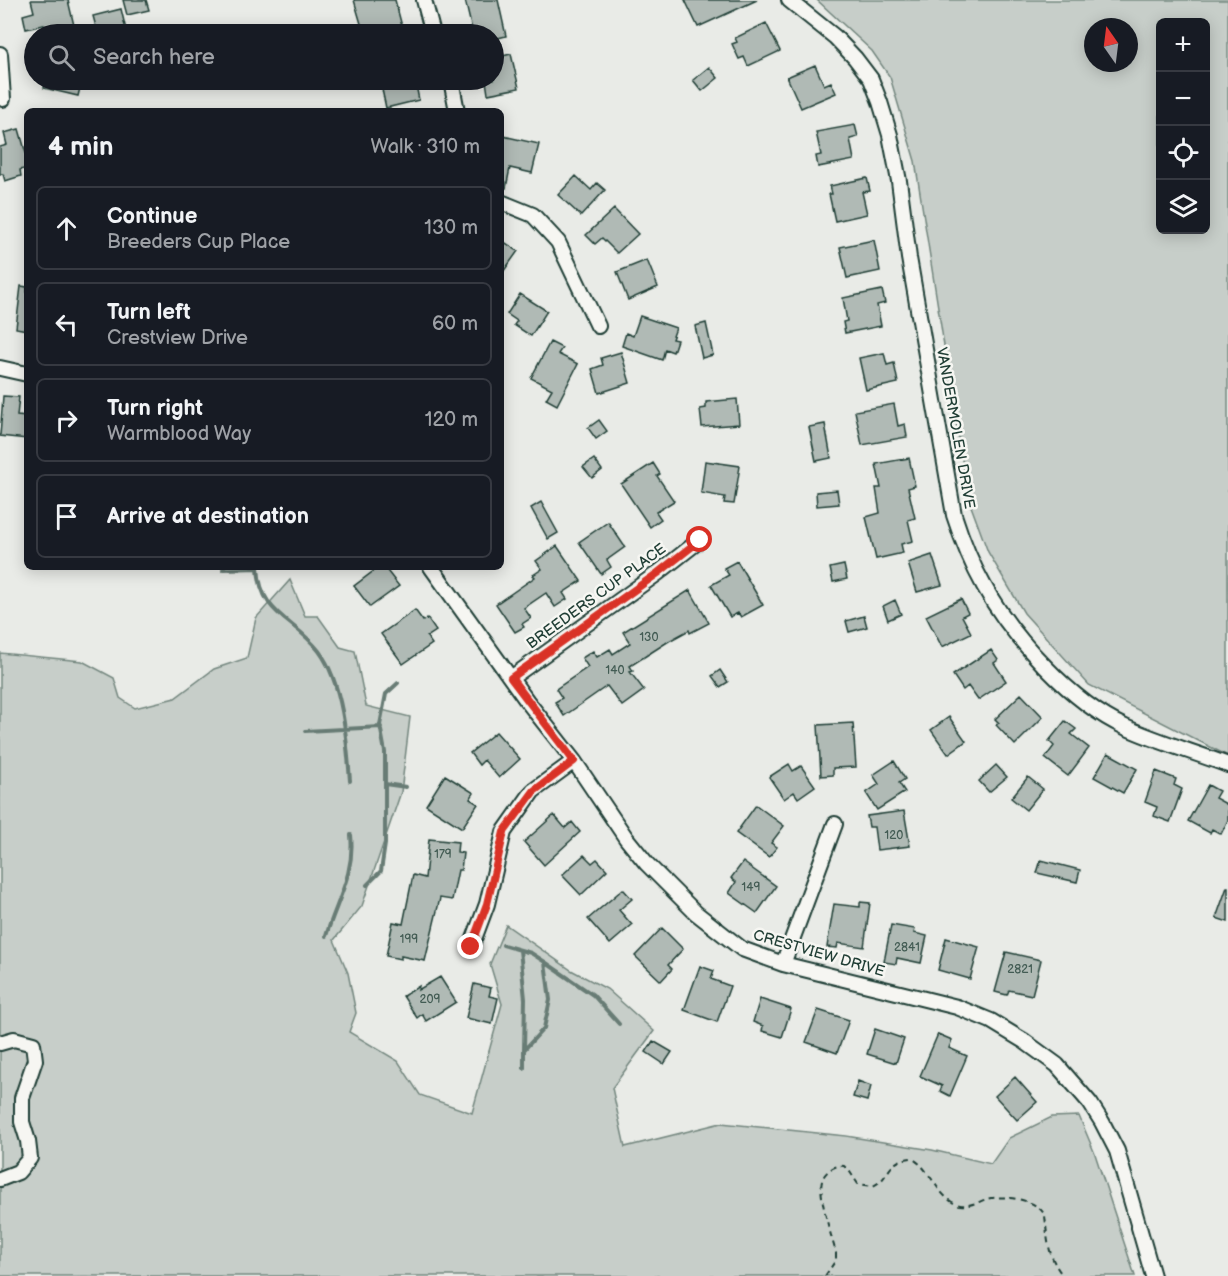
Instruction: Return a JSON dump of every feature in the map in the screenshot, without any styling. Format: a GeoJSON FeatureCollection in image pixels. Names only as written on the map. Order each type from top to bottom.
{"type":"FeatureCollection","features":[{"type":"Feature","properties":{"kind":"street"},"geometry":{"type":"LineString","coordinates":[[424,0],[431,24]]}},
{"type":"Feature","properties":{"kind":"street","name":"VANDERMOLEN DRIVE"},"geometry":{"type":"LineString","coordinates":[[789,0],[835,37],[855,58],[871,78],[880,102],[890,135],[899,181],[909,258],[954,515],[966,550],[985,588],[1011,626],[1045,667],[1082,701],[1123,726],[1228,765]]}},
{"type":"Feature","properties":{"kind":"street"},"geometry":{"type":"LineString","coordinates":[[0,54],[3,99]]}},
{"type":"Feature","properties":{"kind":"street"},"geometry":{"type":"LineString","coordinates":[[452,90],[456,108]]}},
{"type":"Feature","properties":{"kind":"street"},"geometry":{"type":"LineString","coordinates":[[504,203],[533,215],[558,242],[598,326]]}},
{"type":"Feature","properties":{"kind":"street"},"geometry":{"type":"LineString","coordinates":[[0,368],[24,373]]}},
{"type":"Feature","properties":{"kind":"street","name":"BREEDERS CUP PLACE"},"geometry":{"type":"LineString","coordinates":[[511,678],[658,573],[700,540]]}},
{"type":"Feature","properties":{"kind":"street","name":"CRESTVIEW DRIVE"},"geometry":{"type":"LineString","coordinates":[[433,570],[574,761],[633,847],[696,913],[742,948],[783,964],[957,1007],[991,1021],[1057,1065],[1090,1103],[1117,1152],[1153,1276]]}},
{"type":"Feature","properties":{"kind":"street"},"geometry":{"type":"LineString","coordinates":[[471,947],[487,904],[504,832],[534,791],[574,761]]}},
{"type":"Feature","properties":{"kind":"street"},"geometry":{"type":"LineString","coordinates":[[783,964],[835,824]]}},
{"type":"Feature","properties":{"kind":"street"},"geometry":{"type":"LineString","coordinates":[[0,1043],[14,1039],[33,1044],[35,1060],[22,1098],[22,1122],[30,1158],[18,1172],[0,1179]]}},
{"type":"Feature","properties":{"kind":"path"},"geometry":{"type":"LineString","coordinates":[[825,1276],[836,1260],[836,1253],[823,1198],[822,1181],[825,1175],[834,1167],[844,1166],[858,1184],[873,1186],[880,1182],[896,1161],[911,1158],[922,1164],[941,1192],[957,1204],[969,1205],[999,1198],[1025,1200],[1043,1210],[1049,1253],[1063,1276]]}},
{"type":"Feature","properties":{"kind":"shaded area"},"geometry":{"type":"Polygon","coordinates":[[[817,0],[1228,0],[1228,756],[1089,685],[1024,613],[988,552],[968,498],[915,161],[890,77],[872,51],[817,0]]]}},
{"type":"Feature","properties":{"kind":"shaded area"},"geometry":{"type":"Polygon","coordinates":[[[290,580],[305,616],[318,616],[340,647],[355,651],[366,706],[410,717],[401,792],[362,906],[334,940],[348,973],[356,1013],[349,1032],[398,1061],[420,1095],[472,1113],[502,1004],[490,964],[506,925],[571,970],[607,989],[654,1031],[612,1088],[625,1147],[721,1123],[846,1136],[932,1150],[991,1164],[1009,1138],[1052,1117],[1079,1116],[1095,1154],[1135,1276],[0,1276],[0,653],[82,661],[114,678],[120,698],[135,708],[175,698],[214,669],[247,658],[256,618],[290,580]]]}},
{"type":"Feature","properties":{"kind":"building"},"geometry":{"type":"Polygon","coordinates":[[[31,0],[68,0],[74,24],[25,24],[23,15],[34,12],[31,0]]]}},
{"type":"Feature","properties":{"kind":"building"},"geometry":{"type":"Polygon","coordinates":[[[123,0],[146,0],[149,10],[127,15],[123,0]]]}},
{"type":"Feature","properties":{"kind":"building"},"geometry":{"type":"Polygon","coordinates":[[[354,0],[395,0],[401,24],[361,24],[354,0]]]}},
{"type":"Feature","properties":{"kind":"building"},"geometry":{"type":"Polygon","coordinates":[[[465,0],[498,0],[503,24],[471,24],[465,0]]]}},
{"type":"Feature","properties":{"kind":"building"},"geometry":{"type":"Polygon","coordinates":[[[685,0],[757,0],[698,27],[685,0]]]}},
{"type":"Feature","properties":{"kind":"building"},"geometry":{"type":"Polygon","coordinates":[[[121,9],[125,24],[95,24],[93,16],[121,9]]]}},
{"type":"Feature","properties":{"kind":"building"},"geometry":{"type":"Polygon","coordinates":[[[766,23],[780,51],[748,66],[744,57],[739,59],[732,44],[737,42],[735,38],[766,23]]]}},
{"type":"Feature","properties":{"kind":"building"},"geometry":{"type":"Polygon","coordinates":[[[511,54],[519,88],[488,94],[487,90],[504,90],[504,56],[511,54]]]}},
{"type":"Feature","properties":{"kind":"building"},"geometry":{"type":"Polygon","coordinates":[[[815,65],[824,85],[831,82],[836,93],[801,108],[787,77],[815,65]]]}},
{"type":"Feature","properties":{"kind":"building"},"geometry":{"type":"Polygon","coordinates":[[[709,67],[718,78],[702,91],[693,80],[709,67]]]}},
{"type":"Feature","properties":{"kind":"building"},"geometry":{"type":"Polygon","coordinates":[[[52,90],[80,90],[78,96],[52,90]]]}},
{"type":"Feature","properties":{"kind":"building"},"geometry":{"type":"Polygon","coordinates":[[[382,90],[417,90],[419,100],[386,108],[382,90]]]}},
{"type":"Feature","properties":{"kind":"building"},"geometry":{"type":"Polygon","coordinates":[[[855,125],[858,137],[850,139],[854,160],[818,167],[816,156],[821,155],[816,132],[855,125]]]}},
{"type":"Feature","properties":{"kind":"building"},"geometry":{"type":"Polygon","coordinates":[[[19,129],[24,146],[24,169],[20,170],[21,176],[5,181],[3,174],[0,174],[0,147],[7,145],[4,133],[19,129]]]}},
{"type":"Feature","properties":{"kind":"building"},"geometry":{"type":"Polygon","coordinates":[[[504,136],[539,144],[532,173],[510,168],[506,188],[504,188],[504,136]]]}},
{"type":"Feature","properties":{"kind":"building"},"geometry":{"type":"Polygon","coordinates":[[[576,176],[591,190],[597,183],[605,190],[581,216],[558,195],[576,176]]]}},
{"type":"Feature","properties":{"kind":"building"},"geometry":{"type":"Polygon","coordinates":[[[867,178],[870,191],[862,192],[867,214],[835,221],[829,194],[832,194],[830,186],[867,178]]]}},
{"type":"Feature","properties":{"kind":"building"},"geometry":{"type":"Polygon","coordinates":[[[614,209],[638,234],[617,253],[602,238],[595,244],[586,235],[614,209]]]}},
{"type":"Feature","properties":{"kind":"building"},"geometry":{"type":"Polygon","coordinates":[[[874,240],[880,271],[847,278],[840,247],[874,240]]]}},
{"type":"Feature","properties":{"kind":"building"},"geometry":{"type":"Polygon","coordinates":[[[504,242],[518,251],[504,271],[504,242]]]}},
{"type":"Feature","properties":{"kind":"building"},"geometry":{"type":"Polygon","coordinates":[[[647,260],[658,287],[628,300],[617,272],[647,260]]]}},
{"type":"Feature","properties":{"kind":"building"},"geometry":{"type":"Polygon","coordinates":[[[21,286],[24,286],[24,329],[16,328],[21,286]]]}},
{"type":"Feature","properties":{"kind":"building"},"geometry":{"type":"Polygon","coordinates":[[[882,290],[885,303],[877,305],[881,326],[845,333],[843,322],[847,321],[843,298],[882,290]]]}},
{"type":"Feature","properties":{"kind":"building"},"geometry":{"type":"Polygon","coordinates":[[[520,294],[547,311],[531,336],[514,325],[517,321],[507,314],[520,294]]]}},
{"type":"Feature","properties":{"kind":"building"},"geometry":{"type":"Polygon","coordinates":[[[640,316],[676,328],[672,339],[677,340],[673,352],[665,349],[662,360],[622,346],[626,333],[633,336],[640,316]]]}},
{"type":"Feature","properties":{"kind":"building"},"geometry":{"type":"Polygon","coordinates":[[[706,323],[713,355],[702,358],[695,326],[706,323]]]}},
{"type":"Feature","properties":{"kind":"building"},"geometry":{"type":"Polygon","coordinates":[[[550,342],[562,348],[558,354],[578,364],[557,405],[546,399],[552,389],[531,378],[550,342]]]}},
{"type":"Feature","properties":{"kind":"building"},"geometry":{"type":"Polygon","coordinates":[[[621,352],[630,383],[599,393],[592,369],[603,365],[601,358],[621,352]]]}},
{"type":"Feature","properties":{"kind":"building"},"geometry":{"type":"Polygon","coordinates":[[[884,353],[887,365],[894,363],[898,383],[866,390],[859,358],[884,353]]]}},
{"type":"Feature","properties":{"kind":"building"},"geometry":{"type":"Polygon","coordinates":[[[3,396],[19,397],[17,416],[24,417],[24,439],[0,436],[3,396]]]}},
{"type":"Feature","properties":{"kind":"building"},"geometry":{"type":"Polygon","coordinates":[[[737,399],[739,424],[702,427],[700,409],[706,408],[706,402],[737,399]]]}},
{"type":"Feature","properties":{"kind":"building"},"geometry":{"type":"Polygon","coordinates":[[[894,404],[898,426],[905,424],[907,437],[862,445],[855,411],[894,404]]]}},
{"type":"Feature","properties":{"kind":"building"},"geometry":{"type":"Polygon","coordinates":[[[599,420],[607,431],[596,439],[588,428],[599,420]]]}},
{"type":"Feature","properties":{"kind":"building"},"geometry":{"type":"Polygon","coordinates":[[[825,424],[831,458],[816,461],[809,427],[825,424]]]}},
{"type":"Feature","properties":{"kind":"building"},"geometry":{"type":"Polygon","coordinates":[[[909,458],[915,486],[908,488],[915,518],[908,520],[913,541],[901,544],[903,553],[876,559],[866,517],[880,513],[876,488],[881,488],[876,464],[909,458]]]}},
{"type":"Feature","properties":{"kind":"building"},"geometry":{"type":"Polygon","coordinates":[[[594,459],[602,470],[592,478],[583,467],[594,459]]]}},
{"type":"Feature","properties":{"kind":"building"},"geometry":{"type":"Polygon","coordinates":[[[705,461],[740,466],[734,504],[724,503],[725,497],[701,493],[705,461]]]}},
{"type":"Feature","properties":{"kind":"building"},"geometry":{"type":"Polygon","coordinates":[[[653,463],[660,474],[657,476],[674,501],[656,512],[661,519],[650,527],[621,484],[653,463]]]}},
{"type":"Feature","properties":{"kind":"building"},"geometry":{"type":"Polygon","coordinates":[[[837,490],[839,504],[817,506],[816,492],[837,490]]]}},
{"type":"Feature","properties":{"kind":"building"},"geometry":{"type":"Polygon","coordinates":[[[541,502],[558,533],[548,539],[531,508],[541,502]]]}},
{"type":"Feature","properties":{"kind":"building"},"geometry":{"type":"Polygon","coordinates":[[[608,522],[625,547],[607,560],[611,567],[601,574],[579,542],[608,522]]]}},
{"type":"Feature","properties":{"kind":"building"},"geometry":{"type":"Polygon","coordinates":[[[557,546],[581,581],[563,593],[567,599],[555,607],[546,593],[524,608],[531,618],[522,624],[524,627],[515,632],[496,604],[535,577],[533,575],[542,569],[536,561],[557,546]]]}},
{"type":"Feature","properties":{"kind":"building"},"geometry":{"type":"Polygon","coordinates":[[[932,555],[942,585],[917,592],[908,563],[932,555]]]}},
{"type":"Feature","properties":{"kind":"building"},"geometry":{"type":"Polygon","coordinates":[[[737,561],[763,605],[741,617],[738,613],[730,617],[711,585],[729,575],[724,568],[737,561]]]}},
{"type":"Feature","properties":{"kind":"building"},"geometry":{"type":"Polygon","coordinates":[[[844,565],[847,579],[833,582],[830,568],[844,565]]]}},
{"type":"Feature","properties":{"kind":"building"},"geometry":{"type":"Polygon","coordinates":[[[375,570],[386,570],[399,586],[370,607],[354,586],[375,570]]]}},
{"type":"Feature","properties":{"kind":"building"},"geometry":{"type":"Polygon","coordinates":[[[690,590],[709,623],[690,633],[689,630],[630,666],[633,671],[630,672],[644,690],[622,706],[607,686],[564,716],[555,702],[562,698],[556,689],[588,667],[582,658],[593,651],[597,657],[610,649],[613,654],[630,643],[623,632],[690,590]]]}},
{"type":"Feature","properties":{"kind":"building"},"geometry":{"type":"Polygon","coordinates":[[[961,599],[968,613],[962,616],[971,633],[942,647],[926,616],[961,599]]]}},
{"type":"Feature","properties":{"kind":"building"},"geometry":{"type":"Polygon","coordinates":[[[895,600],[901,614],[888,620],[883,606],[895,600]]]}},
{"type":"Feature","properties":{"kind":"building"},"geometry":{"type":"Polygon","coordinates":[[[415,610],[423,621],[427,618],[436,631],[427,637],[432,644],[403,664],[381,634],[415,610]]]}},
{"type":"Feature","properties":{"kind":"building"},"geometry":{"type":"Polygon","coordinates":[[[864,616],[867,627],[849,632],[846,621],[864,616]]]}},
{"type":"Feature","properties":{"kind":"building"},"geometry":{"type":"Polygon","coordinates":[[[991,650],[998,660],[994,663],[1006,681],[978,700],[968,686],[963,690],[953,675],[991,650]]]}},
{"type":"Feature","properties":{"kind":"building"},"geometry":{"type":"Polygon","coordinates":[[[720,670],[728,682],[720,687],[712,676],[720,670]]]}},
{"type":"Feature","properties":{"kind":"building"},"geometry":{"type":"Polygon","coordinates":[[[1021,694],[1043,717],[1015,745],[996,725],[999,723],[995,719],[1021,694]]]}},
{"type":"Feature","properties":{"kind":"building"},"geometry":{"type":"Polygon","coordinates":[[[949,717],[966,741],[948,754],[931,730],[949,717]]]}},
{"type":"Feature","properties":{"kind":"building"},"geometry":{"type":"Polygon","coordinates":[[[1065,721],[1076,729],[1071,734],[1089,748],[1068,776],[1045,758],[1054,746],[1049,741],[1065,721]]]}},
{"type":"Feature","properties":{"kind":"building"},"geometry":{"type":"Polygon","coordinates":[[[853,723],[856,767],[833,768],[833,775],[821,776],[818,725],[853,723]]]}},
{"type":"Feature","properties":{"kind":"building"},"geometry":{"type":"Polygon","coordinates":[[[496,732],[520,759],[499,778],[484,760],[479,765],[470,753],[496,732]]]}},
{"type":"Feature","properties":{"kind":"building"},"geometry":{"type":"Polygon","coordinates":[[[1108,753],[1137,769],[1123,793],[1094,777],[1108,753]]]}},
{"type":"Feature","properties":{"kind":"building"},"geometry":{"type":"Polygon","coordinates":[[[894,761],[905,779],[899,783],[905,792],[877,810],[866,793],[879,784],[873,775],[894,761]]]}},
{"type":"Feature","properties":{"kind":"building"},"geometry":{"type":"Polygon","coordinates":[[[789,764],[793,771],[801,766],[815,786],[798,798],[794,792],[784,799],[769,777],[789,764]]]}},
{"type":"Feature","properties":{"kind":"building"},"geometry":{"type":"Polygon","coordinates":[[[996,765],[1007,777],[989,792],[979,781],[996,765]]]}},
{"type":"Feature","properties":{"kind":"building"},"geometry":{"type":"Polygon","coordinates":[[[1156,771],[1176,779],[1174,785],[1182,789],[1170,822],[1154,816],[1157,807],[1145,802],[1156,771]]]}},
{"type":"Feature","properties":{"kind":"building"},"geometry":{"type":"Polygon","coordinates":[[[445,775],[474,793],[470,799],[478,804],[462,828],[426,805],[445,775]]]}},
{"type":"Feature","properties":{"kind":"building"},"geometry":{"type":"Polygon","coordinates":[[[1028,777],[1043,789],[1026,810],[1011,798],[1028,777]]]}},
{"type":"Feature","properties":{"kind":"building"},"geometry":{"type":"Polygon","coordinates":[[[1208,785],[1219,791],[1215,798],[1228,805],[1228,820],[1221,834],[1212,829],[1210,833],[1188,821],[1208,785]]]}},
{"type":"Feature","properties":{"kind":"building"},"geometry":{"type":"Polygon","coordinates":[[[756,805],[784,826],[771,843],[777,847],[769,857],[736,833],[756,805]]]}},
{"type":"Feature","properties":{"kind":"building"},"geometry":{"type":"Polygon","coordinates":[[[904,811],[910,846],[877,850],[874,827],[869,827],[867,816],[904,811]]]}},
{"type":"Feature","properties":{"kind":"building"},"geometry":{"type":"Polygon","coordinates":[[[554,815],[565,828],[572,822],[580,832],[544,865],[524,842],[554,815]]]}},
{"type":"Feature","properties":{"kind":"building"},"geometry":{"type":"Polygon","coordinates":[[[429,839],[458,842],[457,852],[463,853],[461,870],[458,870],[452,900],[440,898],[425,961],[401,956],[401,959],[386,956],[393,922],[403,924],[413,875],[425,878],[429,839]]]}},
{"type":"Feature","properties":{"kind":"building"},"geometry":{"type":"Polygon","coordinates":[[[584,855],[592,863],[597,859],[607,870],[581,895],[562,875],[584,855]]]}},
{"type":"Feature","properties":{"kind":"building"},"geometry":{"type":"Polygon","coordinates":[[[1041,860],[1080,870],[1077,882],[1037,873],[1041,860]]]}},
{"type":"Feature","properties":{"kind":"building"},"geometry":{"type":"Polygon","coordinates":[[[743,862],[776,886],[757,913],[729,893],[736,882],[731,878],[743,862]]]}},
{"type":"Feature","properties":{"kind":"building"},"geometry":{"type":"Polygon","coordinates":[[[1228,887],[1228,922],[1216,918],[1228,887]]]}},
{"type":"Feature","properties":{"kind":"building"},"geometry":{"type":"Polygon","coordinates":[[[623,889],[632,899],[619,910],[632,925],[610,944],[588,919],[623,889]]]}},
{"type":"Feature","properties":{"kind":"building"},"geometry":{"type":"Polygon","coordinates":[[[860,902],[870,903],[864,947],[838,943],[837,948],[827,947],[834,904],[860,907],[860,902]]]}},
{"type":"Feature","properties":{"kind":"building"},"geometry":{"type":"Polygon","coordinates":[[[891,925],[915,929],[914,933],[927,936],[921,963],[897,958],[896,964],[884,962],[891,925]]]}},
{"type":"Feature","properties":{"kind":"building"},"geometry":{"type":"Polygon","coordinates":[[[662,928],[683,949],[668,965],[672,969],[661,981],[635,956],[662,928]]]}},
{"type":"Feature","properties":{"kind":"building"},"geometry":{"type":"Polygon","coordinates":[[[946,938],[979,947],[970,979],[938,970],[946,938]]]}},
{"type":"Feature","properties":{"kind":"building"},"geometry":{"type":"Polygon","coordinates":[[[1006,952],[1041,960],[1032,995],[1009,990],[1007,995],[995,992],[1006,952]]]}},
{"type":"Feature","properties":{"kind":"building"},"geometry":{"type":"Polygon","coordinates":[[[700,966],[714,971],[711,979],[730,986],[717,1022],[684,1010],[700,966]]]}},
{"type":"Feature","properties":{"kind":"building"},"geometry":{"type":"Polygon","coordinates":[[[440,977],[456,1002],[426,1021],[422,1014],[417,1018],[403,996],[440,977]]]}},
{"type":"Feature","properties":{"kind":"building"},"geometry":{"type":"Polygon","coordinates":[[[474,984],[491,988],[489,996],[498,998],[492,1024],[466,1018],[474,984]]]}},
{"type":"Feature","properties":{"kind":"building"},"geometry":{"type":"Polygon","coordinates":[[[760,999],[791,1009],[782,1037],[762,1031],[763,1026],[753,1022],[760,999]]]}},
{"type":"Feature","properties":{"kind":"building"},"geometry":{"type":"Polygon","coordinates":[[[818,1010],[849,1020],[837,1053],[806,1042],[818,1010]]]}},
{"type":"Feature","properties":{"kind":"building"},"geometry":{"type":"Polygon","coordinates":[[[875,1029],[904,1039],[896,1063],[867,1054],[875,1029]]]}},
{"type":"Feature","properties":{"kind":"building"},"geometry":{"type":"Polygon","coordinates":[[[938,1034],[952,1040],[949,1048],[967,1056],[950,1096],[940,1091],[942,1086],[920,1076],[938,1034]]]}},
{"type":"Feature","properties":{"kind":"building"},"geometry":{"type":"Polygon","coordinates":[[[653,1041],[672,1052],[664,1064],[646,1052],[653,1041]]]}},
{"type":"Feature","properties":{"kind":"building"},"geometry":{"type":"Polygon","coordinates":[[[1015,1077],[1037,1102],[1017,1120],[995,1096],[1015,1077]]]}},
{"type":"Feature","properties":{"kind":"building"},"geometry":{"type":"Polygon","coordinates":[[[858,1081],[871,1086],[867,1101],[853,1097],[858,1081]]]}},
{"type":"Feature","properties":{"kind":"waterway"},"geometry":{"type":"LineString","coordinates":[[258,570],[265,596],[280,615],[319,651],[334,679],[342,713],[350,781]]}},
{"type":"Feature","properties":{"kind":"waterway"},"geometry":{"type":"LineString","coordinates":[[367,885],[381,871],[385,844],[385,752],[380,725],[386,694],[398,683]]}},
{"type":"Feature","properties":{"kind":"waterway"},"geometry":{"type":"LineString","coordinates":[[305,731],[381,727]]}},
{"type":"Feature","properties":{"kind":"waterway"},"geometry":{"type":"LineString","coordinates":[[385,784],[406,787]]}},
{"type":"Feature","properties":{"kind":"waterway"},"geometry":{"type":"LineString","coordinates":[[326,936],[348,875],[352,849],[351,835]]}},
{"type":"Feature","properties":{"kind":"waterway"},"geometry":{"type":"LineString","coordinates":[[503,945],[531,953],[545,962],[550,1000],[544,1028],[524,1050],[524,1068]]}},
{"type":"Feature","properties":{"kind":"waterway"},"geometry":{"type":"LineString","coordinates":[[520,950],[525,999],[524,1050]]}},
{"type":"Feature","properties":{"kind":"waterway"},"geometry":{"type":"LineString","coordinates":[[545,962],[593,995],[619,1024]]}},
{"type":"Feature","properties":{"kind":"route"},"geometry":{"type":"LineString","coordinates":[[471,947],[487,904],[504,832],[534,791],[574,761],[511,678],[658,573],[700,540]]}}]}
